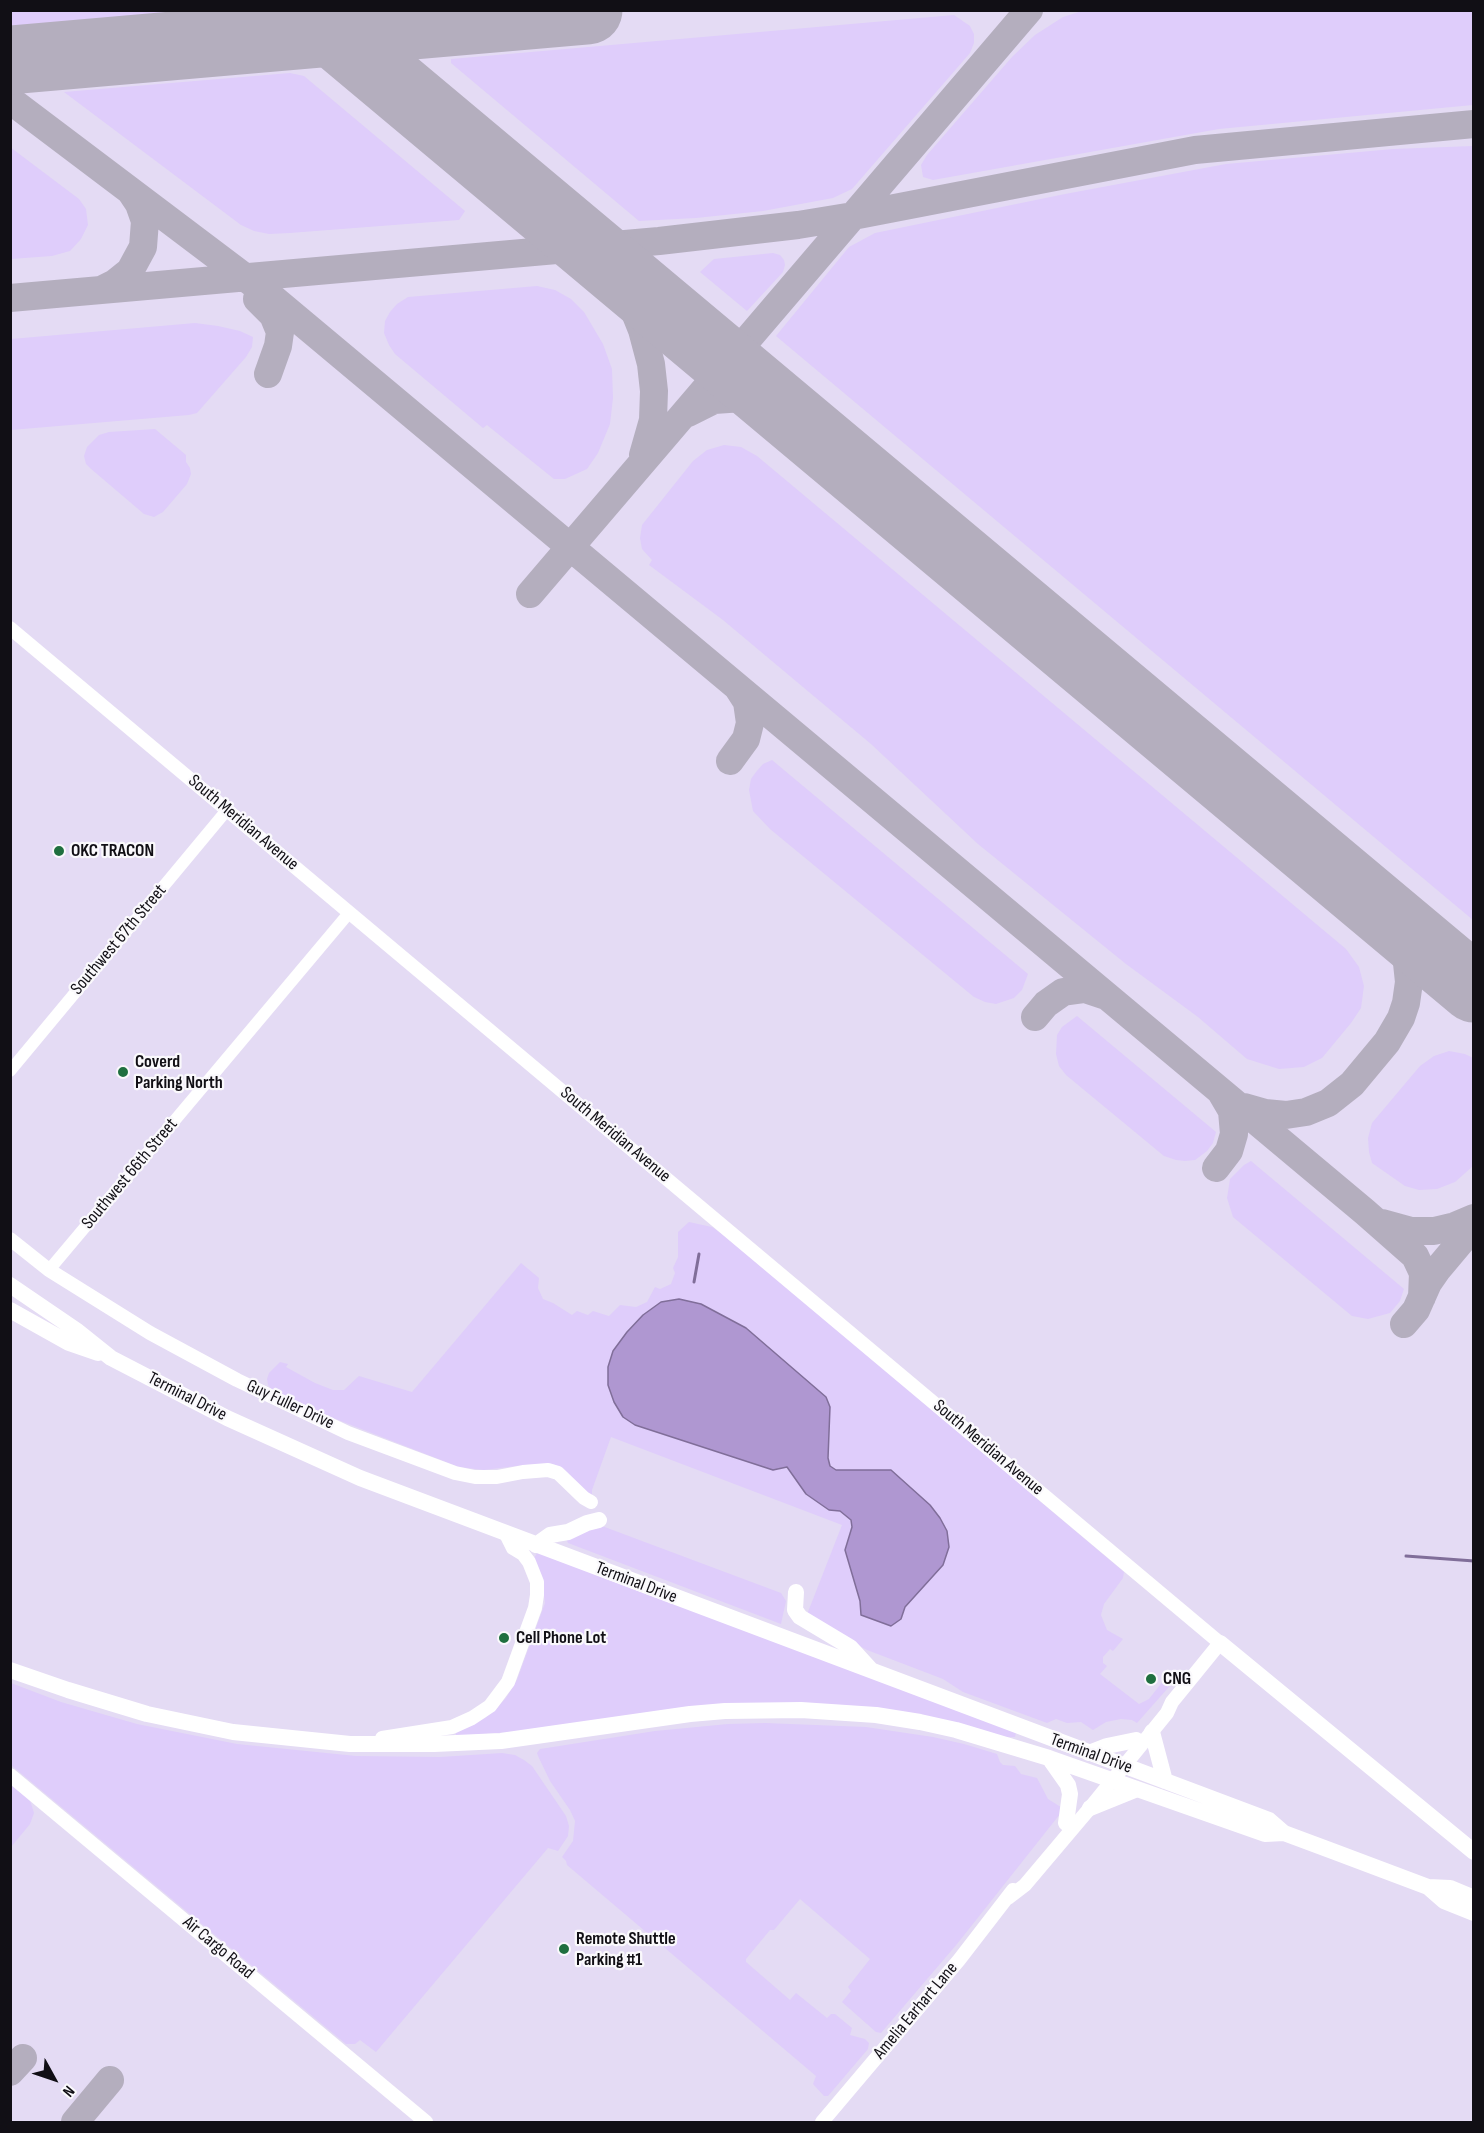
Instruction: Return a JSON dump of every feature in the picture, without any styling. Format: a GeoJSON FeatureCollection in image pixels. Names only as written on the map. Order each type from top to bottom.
{"type":"FeatureCollection","features":[{"type":"Feature","properties":{"kind":"main road","name":"Terminal Drive"},"geometry":{"type":"LineString","coordinates":[[10,1285],[76,1330],[111,1358],[290,1448],[402,1495],[1269,1820],[1284,1833],[1428,1887],[1450,1888],[1473,1898]]}},
{"type":"Feature","properties":{"kind":"main road"},"geometry":{"type":"LineString","coordinates":[[10,1310],[69,1343],[111,1358]]}},
{"type":"Feature","properties":{"kind":"main road"},"geometry":{"type":"LineString","coordinates":[[536,1545],[550,1535],[568,1532],[599,1520]]}},
{"type":"Feature","properties":{"kind":"main road"},"geometry":{"type":"LineString","coordinates":[[796,1592],[795,1610],[800,1617],[850,1647],[874,1672]]}},
{"type":"Feature","properties":{"kind":"main road"},"geometry":{"type":"LineString","coordinates":[[1220,1643],[1473,1852]]}},
{"type":"Feature","properties":{"kind":"main road","name":"Terminal Drive"},"geometry":{"type":"LineString","coordinates":[[10,1670],[68,1690],[169,1719],[233,1732],[350,1744],[501,1741],[690,1714],[801,1710],[876,1715],[956,1730],[1049,1758],[1265,1834],[1284,1833]]}},
{"type":"Feature","properties":{"kind":"main road"},"geometry":{"type":"LineString","coordinates":[[1152,1732],[1165,1781]]}},
{"type":"Feature","properties":{"kind":"main road"},"geometry":{"type":"LineString","coordinates":[[1089,1753],[1107,1746],[1136,1740]]}},
{"type":"Feature","properties":{"kind":"main road"},"geometry":{"type":"LineString","coordinates":[[1049,1758],[1068,1785],[1069,1809],[1066,1823]]}},
{"type":"Feature","properties":{"kind":"main road"},"geometry":{"type":"LineString","coordinates":[[1089,1808],[1137,1789]]}},
{"type":"Feature","properties":{"kind":"main road","name":"Terminal Drive"},"geometry":{"type":"LineString","coordinates":[[1428,1887],[1444,1901],[1473,1913]]}},
{"type":"Feature","properties":{"kind":"street","name":"South Meridian Avenue"},"geometry":{"type":"LineString","coordinates":[[10,628],[1220,1643]]}},
{"type":"Feature","properties":{"kind":"street","name":"Southwest 67th Street"},"geometry":{"type":"LineString","coordinates":[[10,1071],[227,810]]}},
{"type":"Feature","properties":{"kind":"street","name":"Southwest 66th Street"},"geometry":{"type":"LineString","coordinates":[[49,1270],[349,913]]}},
{"type":"Feature","properties":{"kind":"street","name":"Guy Fuller Drive"},"geometry":{"type":"LineString","coordinates":[[10,1239],[49,1270],[150,1333],[228,1375],[348,1433],[455,1473],[475,1477],[497,1477],[548,1470],[558,1473],[591,1502]]}},
{"type":"Feature","properties":{"kind":"street"},"geometry":{"type":"LineString","coordinates":[[350,1744],[452,1727],[490,1706],[508,1682],[535,1608],[537,1582],[530,1562],[513,1548],[506,1534]]}},
{"type":"Feature","properties":{"kind":"street","name":"Amelia Earhart Lane"},"geometry":{"type":"LineString","coordinates":[[822,2122],[959,1960],[1008,1898],[1019,1880],[1066,1823],[1152,1732],[1167,1713],[1172,1702],[1220,1643]]}},
{"type":"Feature","properties":{"kind":"street","name":"Amelia Earhart Lane"},"geometry":{"type":"LineString","coordinates":[[1120,1765],[1136,1740],[1163,1707],[1172,1702]]}},
{"type":"Feature","properties":{"kind":"street","name":"Air Cargo Road"},"geometry":{"type":"LineString","coordinates":[[10,1774],[426,2122]]}},
{"type":"Feature","properties":{"kind":"street","name":"Amelia Earhart Lane"},"geometry":{"type":"LineString","coordinates":[[1008,1898],[1025,1885],[1089,1808],[1108,1779]]}},
{"type":"Feature","properties":{"kind":"shaded area"},"geometry":{"type":"Polygon","coordinates":[[[11,10],[186,10],[186,11],[11,26],[11,10]]]}},
{"type":"Feature","properties":{"kind":"shaded area"},"geometry":{"type":"Polygon","coordinates":[[[11,11],[1473,11],[1473,2122],[11,2122],[11,11]]]}},
{"type":"Feature","properties":{"kind":"shaded area"},"geometry":{"type":"Polygon","coordinates":[[[1082,11],[1473,11],[1473,105],[1219,129],[933,180],[923,177],[921,165],[927,155],[1012,57],[1035,35],[1063,17],[1082,11]]]}},
{"type":"Feature","properties":{"kind":"shaded area"},"geometry":{"type":"Polygon","coordinates":[[[954,15],[970,26],[974,34],[974,43],[970,53],[852,189],[833,198],[763,211],[696,218],[639,221],[451,63],[451,59],[954,15]]]}},
{"type":"Feature","properties":{"kind":"shaded area"},"geometry":{"type":"Polygon","coordinates":[[[290,73],[304,76],[465,211],[459,220],[290,233],[269,234],[254,231],[241,225],[64,92],[290,73]]]}},
{"type":"Feature","properties":{"kind":"shaded area"},"geometry":{"type":"Polygon","coordinates":[[[1474,146],[1473,920],[776,336],[849,247],[875,233],[1226,164],[1393,149],[1474,146]]]}},
{"type":"Feature","properties":{"kind":"shaded area"},"geometry":{"type":"Polygon","coordinates":[[[10,147],[79,199],[86,209],[88,225],[81,239],[70,251],[52,256],[11,259],[10,147]]]}},
{"type":"Feature","properties":{"kind":"shaded area"},"geometry":{"type":"Polygon","coordinates":[[[773,253],[780,255],[784,260],[783,272],[747,311],[700,272],[714,259],[773,253]]]}},
{"type":"Feature","properties":{"kind":"shaded area"},"geometry":{"type":"Polygon","coordinates":[[[537,286],[555,290],[571,299],[584,312],[603,344],[612,369],[613,398],[610,424],[598,453],[587,469],[565,479],[554,479],[487,425],[483,428],[395,354],[384,333],[385,321],[390,312],[408,297],[537,286]]]}},
{"type":"Feature","properties":{"kind":"shaded area"},"geometry":{"type":"Polygon","coordinates":[[[195,323],[240,331],[253,337],[252,347],[246,357],[197,413],[11,430],[11,339],[195,323]]]}},
{"type":"Feature","properties":{"kind":"shaded area"},"geometry":{"type":"Polygon","coordinates":[[[155,429],[186,455],[191,474],[187,484],[163,512],[154,517],[144,514],[90,468],[84,456],[87,447],[99,435],[109,432],[155,429]]]}},
{"type":"Feature","properties":{"kind":"shaded area"},"geometry":{"type":"Polygon","coordinates":[[[724,445],[741,447],[757,456],[1346,949],[1359,967],[1364,986],[1361,1008],[1322,1058],[1304,1067],[1279,1069],[1247,1059],[1198,1017],[1126,964],[978,844],[871,744],[723,620],[649,565],[652,560],[642,549],[640,538],[642,525],[693,461],[707,450],[724,445]]]}},
{"type":"Feature","properties":{"kind":"shaded area"},"geometry":{"type":"Polygon","coordinates":[[[772,760],[1028,974],[1022,990],[1014,998],[996,1004],[974,997],[770,829],[753,811],[749,790],[751,779],[756,772],[763,764],[772,760]]]}},
{"type":"Feature","properties":{"kind":"shaded area"},"geometry":{"type":"Polygon","coordinates":[[[1077,1016],[1216,1132],[1213,1143],[1207,1151],[1195,1160],[1176,1160],[1164,1156],[1066,1075],[1059,1066],[1056,1054],[1057,1035],[1062,1027],[1077,1016]]]}},
{"type":"Feature","properties":{"kind":"shaded area"},"geometry":{"type":"Polygon","coordinates":[[[1449,1051],[1473,1058],[1473,1166],[1455,1182],[1437,1189],[1419,1190],[1405,1186],[1372,1163],[1368,1138],[1372,1123],[1420,1066],[1434,1056],[1449,1051]]]}},
{"type":"Feature","properties":{"kind":"shaded area"},"geometry":{"type":"Polygon","coordinates":[[[1251,1161],[1404,1289],[1400,1301],[1390,1313],[1368,1319],[1352,1316],[1233,1217],[1227,1198],[1230,1179],[1251,1161]]]}},
{"type":"Feature","properties":{"kind":"shaded area"},"geometry":{"type":"Polygon","coordinates":[[[689,1222],[712,1227],[722,1234],[1023,1484],[1023,1487],[1124,1572],[1123,1578],[1104,1604],[1101,1615],[1107,1630],[1123,1639],[1113,1651],[1110,1649],[1103,1657],[1103,1663],[1107,1666],[1100,1674],[1139,1704],[1149,1699],[1167,1676],[1173,1676],[1175,1680],[1137,1723],[1121,1719],[1106,1722],[1093,1730],[1081,1722],[1067,1723],[1056,1719],[1047,1723],[963,1692],[943,1679],[867,1650],[806,1617],[842,1525],[611,1437],[592,1490],[592,1497],[553,1464],[484,1470],[459,1467],[328,1416],[273,1391],[268,1385],[269,1373],[280,1362],[288,1364],[286,1367],[315,1383],[333,1390],[344,1390],[359,1376],[412,1392],[521,1263],[539,1278],[538,1288],[543,1299],[572,1315],[577,1311],[588,1315],[593,1311],[609,1316],[620,1305],[636,1307],[647,1302],[655,1287],[660,1289],[671,1284],[675,1273],[673,1268],[678,1257],[678,1232],[689,1222]]]}},
{"type":"Feature","properties":{"kind":"shaded area"},"geometry":{"type":"Polygon","coordinates":[[[679,1299],[701,1304],[746,1328],[826,1397],[830,1407],[828,1458],[830,1466],[836,1470],[891,1470],[930,1505],[940,1518],[947,1531],[949,1547],[943,1565],[905,1607],[901,1619],[891,1626],[861,1615],[860,1601],[845,1550],[852,1527],[851,1520],[840,1511],[829,1510],[806,1494],[787,1467],[773,1470],[635,1425],[623,1417],[608,1385],[608,1367],[613,1351],[643,1315],[661,1302],[679,1299]]]}},
{"type":"Feature","properties":{"kind":"shaded area"},"geometry":{"type":"Polygon","coordinates":[[[602,1526],[781,1593],[786,1601],[781,1624],[568,1543],[566,1539],[602,1526]]]}},
{"type":"Feature","properties":{"kind":"shaded area"},"geometry":{"type":"Polygon","coordinates":[[[538,1552],[1016,1732],[1015,1737],[1004,1737],[859,1707],[456,1736],[456,1732],[485,1718],[496,1709],[517,1680],[545,1603],[541,1577],[534,1558],[538,1552]]]}},
{"type":"Feature","properties":{"kind":"shaded area"},"geometry":{"type":"Polygon","coordinates":[[[11,1683],[61,1702],[137,1724],[237,1744],[356,1756],[440,1757],[502,1753],[515,1755],[532,1766],[566,1816],[569,1826],[568,1836],[558,1851],[548,1848],[376,2052],[360,2040],[355,2044],[346,2044],[11,1765],[11,1683]]]}},
{"type":"Feature","properties":{"kind":"shaded area"},"geometry":{"type":"Polygon","coordinates":[[[765,1723],[866,1727],[964,1744],[997,1754],[1003,1765],[1015,1766],[1021,1774],[1037,1778],[1048,1799],[1064,1809],[957,1944],[881,2033],[876,2032],[842,2002],[851,1991],[848,1987],[870,1959],[800,1899],[746,1959],[746,1962],[790,2000],[796,1993],[827,2018],[835,2014],[852,2028],[850,2035],[865,2039],[869,2043],[868,2049],[828,2096],[824,2096],[813,2084],[816,2076],[567,1865],[562,1857],[573,1841],[575,1821],[550,1781],[537,1753],[540,1749],[655,1731],[765,1723]]]}},
{"type":"Feature","properties":{"kind":"shaded area"},"geometry":{"type":"Polygon","coordinates":[[[11,1781],[29,1797],[34,1813],[30,1824],[11,1847],[11,1781]]]}},
{"type":"Feature","properties":{"kind":"waterway"},"geometry":{"type":"LineString","coordinates":[[694,1282],[699,1254]]}},
{"type":"Feature","properties":{"kind":"waterway"},"geometry":{"type":"LineString","coordinates":[[1406,1556],[1474,1561]]}},
{"type":"Feature","properties":{"kind":"taxiway"},"geometry":{"type":"LineString","coordinates":[[530,594],[1029,10]]}},
{"type":"Feature","properties":{"kind":"taxiway"},"geometry":{"type":"LineString","coordinates":[[10,58],[43,57]]}},
{"type":"Feature","properties":{"kind":"taxiway"},"geometry":{"type":"LineString","coordinates":[[10,100],[275,300],[1365,1212],[1415,1256],[1423,1273],[1422,1297]]}},
{"type":"Feature","properties":{"kind":"taxiway"},"geometry":{"type":"LineString","coordinates":[[10,298],[659,241],[798,225],[1195,150],[1474,124]]}},
{"type":"Feature","properties":{"kind":"taxiway"},"geometry":{"type":"LineString","coordinates":[[103,289],[130,271],[143,247],[145,221],[139,204],[131,192]]}},
{"type":"Feature","properties":{"kind":"taxiway"},"geometry":{"type":"LineString","coordinates":[[577,238],[595,254],[619,284],[642,330],[651,364],[654,391],[653,420],[643,455]]}},
{"type":"Feature","properties":{"kind":"taxiway"},"geometry":{"type":"LineString","coordinates":[[257,299],[273,315],[280,332],[278,346],[268,374]]}},
{"type":"Feature","properties":{"kind":"taxiway"},"geometry":{"type":"LineString","coordinates":[[688,413],[714,400],[743,398],[760,401],[794,418]]}},
{"type":"Feature","properties":{"kind":"taxiway"},"geometry":{"type":"LineString","coordinates":[[730,761],[746,739],[750,723],[747,702],[738,688]]}},
{"type":"Feature","properties":{"kind":"taxiway"},"geometry":{"type":"LineString","coordinates":[[1244,1107],[1265,1113],[1286,1115],[1306,1112],[1328,1103],[1352,1084],[1387,1042],[1401,1018],[1409,982],[1407,963],[1401,943],[1385,919],[1351,885]]}},
{"type":"Feature","properties":{"kind":"taxiway"},"geometry":{"type":"LineString","coordinates":[[1035,1017],[1046,1004],[1063,992],[1085,989],[1106,996]]}},
{"type":"Feature","properties":{"kind":"taxiway"},"geometry":{"type":"LineString","coordinates":[[1216,1168],[1229,1151],[1234,1134],[1232,1111],[1222,1094]]}},
{"type":"Feature","properties":{"kind":"taxiway"},"geometry":{"type":"LineString","coordinates":[[1382,1223],[1411,1231],[1434,1231],[1474,1218]]}},
{"type":"Feature","properties":{"kind":"taxiway"},"geometry":{"type":"LineString","coordinates":[[1404,1324],[1416,1310],[1428,1283],[1437,1270],[1474,1226]]}},
{"type":"Feature","properties":{"kind":"taxiway"},"geometry":{"type":"LineString","coordinates":[[10,2072],[23,2058]]}},
{"type":"Feature","properties":{"kind":"taxiway"},"geometry":{"type":"LineString","coordinates":[[75,2122],[110,2080]]}},
{"type":"Feature","properties":{"kind":"runway"},"geometry":{"type":"LineString","coordinates":[[306,10],[1474,988]]}},
{"type":"Feature","properties":{"kind":"runway"},"geometry":{"type":"LineString","coordinates":[[10,60],[588,10]]}},
{"type":"Feature","properties":{"kind":"place","name":"OKC TRACON"},"geometry":{"type":"Point","coordinates":[59,851]}},
{"type":"Feature","properties":{"kind":"place","name":"Coverd Parking North"},"geometry":{"type":"Point","coordinates":[123,1072]}},
{"type":"Feature","properties":{"kind":"place","name":"Cell Phone Lot"},"geometry":{"type":"Point","coordinates":[504,1638]}},
{"type":"Feature","properties":{"kind":"place","name":"CNG"},"geometry":{"type":"Point","coordinates":[1151,1679]}},
{"type":"Feature","properties":{"kind":"place","name":"Remote Shuttle Parking #1"},"geometry":{"type":"Point","coordinates":[564,1949]}}]}
